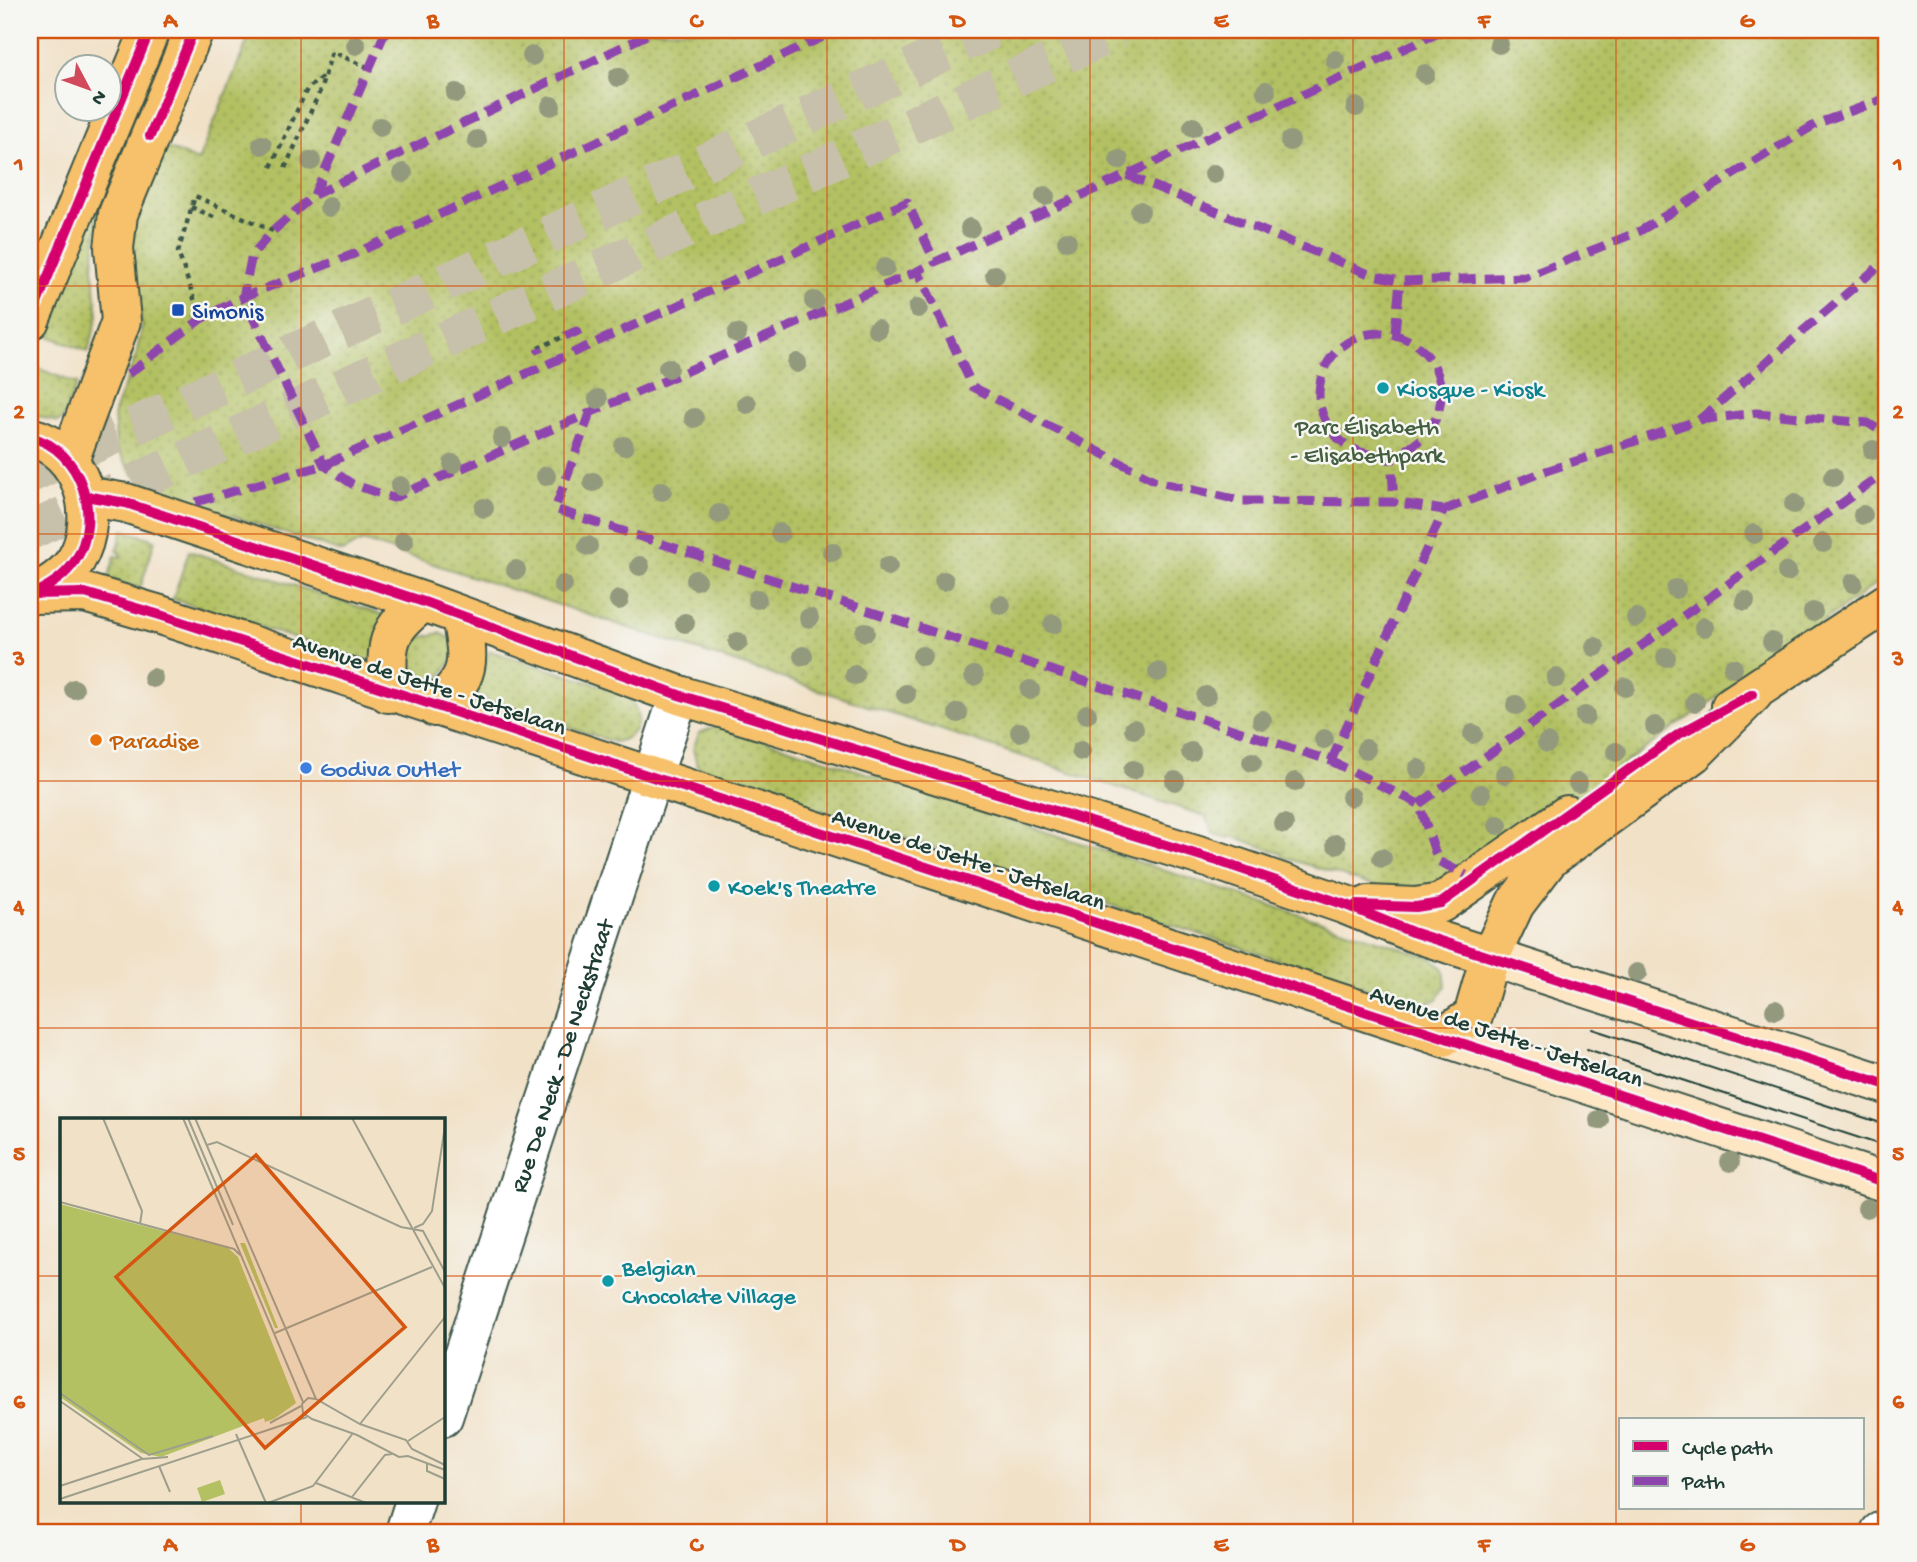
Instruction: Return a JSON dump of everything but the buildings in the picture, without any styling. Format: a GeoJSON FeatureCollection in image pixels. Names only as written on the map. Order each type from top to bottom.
{"type":"FeatureCollection","features":[{"type":"Feature","properties":{"kind":"main road"},"geometry":{"type":"LineString","coordinates":[[30,320],[150,30]]}},
{"type":"Feature","properties":{"kind":"main road"},"geometry":{"type":"LineString","coordinates":[[69,461],[121,321],[113,239],[118,214],[194,30]]}},
{"type":"Feature","properties":{"kind":"main road"},"geometry":{"type":"LineString","coordinates":[[30,437],[46,442],[69,461],[78,474],[85,496],[86,530],[82,547],[65,574],[32,595]]}},
{"type":"Feature","properties":{"kind":"main road"},"geometry":{"type":"LineString","coordinates":[[85,496],[126,503],[424,602],[679,695],[1221,862],[1346,905],[1412,932],[1887,1085]]}},
{"type":"Feature","properties":{"kind":"main road","name":"Avenue de Jette - Jetselaan"},"geometry":{"type":"LineString","coordinates":[[32,595],[85,593],[1887,1183]]}},
{"type":"Feature","properties":{"kind":"main road","name":"Avenue de Jette - Jetselaan"},"geometry":{"type":"LineString","coordinates":[[388,693],[388,643],[401,619],[424,602]]}},
{"type":"Feature","properties":{"kind":"main road"},"geometry":{"type":"LineString","coordinates":[[1346,905],[1416,907],[1441,903],[1679,734],[1753,694],[1887,603]]}},
{"type":"Feature","properties":{"kind":"main road","name":"Avenue de Jette - Jetselaan"},"geometry":{"type":"LineString","coordinates":[[435,707],[452,693],[468,662],[461,617]]}},
{"type":"Feature","properties":{"kind":"main road"},"geometry":{"type":"LineString","coordinates":[[1443,1037],[1473,1016],[1490,957],[1515,904],[1549,859],[1694,753],[1753,694]]}},
{"type":"Feature","properties":{"kind":"street","name":"Rue De Neck - De Neckstraat"},"geometry":{"type":"LineString","coordinates":[[444,1415],[679,695]]}},
{"type":"Feature","properties":{"kind":"street"},"geometry":{"type":"LineString","coordinates":[[405,1532],[415,1502]]}},
{"type":"Feature","properties":{"kind":"street"},"geometry":{"type":"LineString","coordinates":[[1880,1532],[1887,1529]]}},
{"type":"Feature","properties":{"kind":"path"},"geometry":{"type":"LineString","coordinates":[[285,168],[320,91],[332,52],[370,68]]}},
{"type":"Feature","properties":{"kind":"path"},"geometry":{"type":"LineString","coordinates":[[271,167],[307,89],[323,76]]}},
{"type":"Feature","properties":{"kind":"path"},"geometry":{"type":"LineString","coordinates":[[201,319],[178,252],[195,196],[273,230]]}},
{"type":"Feature","properties":{"kind":"path"},"geometry":{"type":"LineString","coordinates":[[191,207],[216,218]]}},
{"type":"Feature","properties":{"kind":"path"},"geometry":{"type":"LineString","coordinates":[[538,348],[565,336]]}},
{"type":"Feature","properties":{"kind":"green space"},"geometry":{"type":"Polygon","coordinates":[[[169,30],[174,30],[99,209],[93,267],[98,316],[88,352],[43,334],[169,30]]]}},
{"type":"Feature","properties":{"kind":"green space","name":"Parc Élisabeth - Elisabethpark"},"geometry":{"type":"Polygon","coordinates":[[[252,30],[1887,30],[1887,576],[1475,870],[1440,887],[1387,890],[1283,857],[1281,853],[1232,836],[1229,838],[1214,834],[1205,816],[363,541],[342,552],[159,492],[135,477],[116,448],[114,412],[136,356],[142,327],[132,248],[134,228],[167,148],[198,161],[252,30]]]}},
{"type":"Feature","properties":{"kind":"green space"},"geometry":{"type":"Polygon","coordinates":[[[30,365],[77,384],[62,420],[57,422],[30,414],[30,365]]]}},
{"type":"Feature","properties":{"kind":"green space"},"geometry":{"type":"Polygon","coordinates":[[[123,530],[155,540],[140,589],[108,579],[115,556],[120,557],[121,553],[117,551],[123,530]]]}},
{"type":"Feature","properties":{"kind":"green space"},"geometry":{"type":"Polygon","coordinates":[[[189,551],[390,617],[377,665],[173,599],[189,551]]]}},
{"type":"Feature","properties":{"kind":"green space"},"geometry":{"type":"Polygon","coordinates":[[[440,633],[448,637],[458,650],[437,682],[425,680],[414,673],[410,652],[419,638],[440,633]]]}},
{"type":"Feature","properties":{"kind":"green space"},"geometry":{"type":"Polygon","coordinates":[[[490,651],[618,691],[627,697],[637,712],[636,727],[632,734],[614,742],[480,699],[474,693],[490,651]]]}},
{"type":"Feature","properties":{"kind":"green space"},"geometry":{"type":"Polygon","coordinates":[[[719,725],[1432,958],[1444,969],[1446,986],[1437,1000],[1417,1005],[715,776],[697,765],[693,749],[699,733],[719,725]]]}},
{"type":"Feature","properties":{"kind":"tunnel"},"geometry":{"type":"LineString","coordinates":[[30,474],[992,30]]}},
{"type":"Feature","properties":{"kind":"tunnel"},"geometry":{"type":"LineString","coordinates":[[30,531],[1119,30]]}},
{"type":"Feature","properties":{"kind":"tram line"},"geometry":{"type":"LineString","coordinates":[[1592,1029],[1887,1125]]}},
{"type":"Feature","properties":{"kind":"tram line"},"geometry":{"type":"LineString","coordinates":[[1587,1049],[1887,1147]]}},
{"type":"Feature","properties":{"kind":"marked path"},"geometry":{"type":"LineString","coordinates":[[386,30],[314,195],[273,231],[252,255],[243,297],[324,465],[352,484],[393,498],[918,271]]}},
{"type":"Feature","properties":{"kind":"marked path"},"geometry":{"type":"LineString","coordinates":[[314,195],[657,30]]}},
{"type":"Feature","properties":{"kind":"marked path"},"geometry":{"type":"LineString","coordinates":[[128,374],[201,319],[243,297],[354,254],[829,34],[826,30]]}},
{"type":"Feature","properties":{"kind":"marked path"},"geometry":{"type":"LineString","coordinates":[[196,502],[324,465],[907,202],[935,262],[1445,30]]}},
{"type":"Feature","properties":{"kind":"marked path"},"geometry":{"type":"LineString","coordinates":[[1127,175],[1369,274],[1400,281],[1526,277],[1640,231],[1816,124],[1887,98]]}},
{"type":"Feature","properties":{"kind":"marked path"},"geometry":{"type":"LineString","coordinates":[[1444,510],[1546,471],[1699,420],[1887,259]]}},
{"type":"Feature","properties":{"kind":"marked path"},"geometry":{"type":"LineString","coordinates":[[925,267],[918,271],[973,387],[1158,482],[1243,501],[1394,502],[1391,455]]}},
{"type":"Feature","properties":{"kind":"marked path"},"geometry":{"type":"LineString","coordinates":[[1395,333],[1400,281]]}},
{"type":"Feature","properties":{"kind":"marked path"},"geometry":{"type":"LineString","coordinates":[[565,336],[576,331],[583,348]]}},
{"type":"Feature","properties":{"kind":"marked path"},"geometry":{"type":"LineString","coordinates":[[1380,333],[1403,337],[1423,351],[1437,371],[1441,394],[1437,417],[1423,437],[1403,451],[1380,455],[1357,451],[1337,437],[1323,417],[1319,394],[1323,371],[1337,351],[1357,337],[1380,333]]}},
{"type":"Feature","properties":{"kind":"marked path"},"geometry":{"type":"LineString","coordinates":[[538,348],[540,353]]}},
{"type":"Feature","properties":{"kind":"marked path"},"geometry":{"type":"LineString","coordinates":[[591,411],[555,509],[1331,761],[1419,804],[1438,861],[1466,875]]}},
{"type":"Feature","properties":{"kind":"marked path"},"geometry":{"type":"LineString","coordinates":[[1699,420],[1756,413],[1868,423],[1887,435]]}},
{"type":"Feature","properties":{"kind":"marked path"},"geometry":{"type":"LineString","coordinates":[[1419,804],[1887,471]]}},
{"type":"Feature","properties":{"kind":"marked path"},"geometry":{"type":"LineString","coordinates":[[1331,761],[1444,510],[1394,502]]}},
{"type":"Feature","properties":{"kind":"cycle path"},"geometry":{"type":"LineString","coordinates":[[30,320],[150,30]]}},
{"type":"Feature","properties":{"kind":"cycle path"},"geometry":{"type":"LineString","coordinates":[[150,136],[194,30]]}},
{"type":"Feature","properties":{"kind":"cycle path"},"geometry":{"type":"LineString","coordinates":[[30,437],[48,444],[63,455],[74,470],[87,506],[83,544],[75,561],[58,579],[37,592]]}},
{"type":"Feature","properties":{"kind":"cycle path"},"geometry":{"type":"LineString","coordinates":[[85,496],[126,503],[424,602],[679,695],[1221,862],[1346,905],[1412,932],[1887,1085]]}},
{"type":"Feature","properties":{"kind":"cycle path"},"geometry":{"type":"LineString","coordinates":[[33,594],[85,593],[160,615],[1887,1183]]}},
{"type":"Feature","properties":{"kind":"cycle path"},"geometry":{"type":"LineString","coordinates":[[1356,905],[1416,907],[1441,903],[1679,734],[1753,694]]}},
{"type":"Feature","properties":{"kind":"place","name":"Simonis"},"geometry":{"type":"Point","coordinates":[178,310]}},
{"type":"Feature","properties":{"kind":"place","name":"Kiosque - Kiosk"},"geometry":{"type":"Point","coordinates":[1383,388]}},
{"type":"Feature","properties":{"kind":"place","name":"Paradise"},"geometry":{"type":"Point","coordinates":[96,740]}},
{"type":"Feature","properties":{"kind":"place","name":"Godiva Outlet"},"geometry":{"type":"Point","coordinates":[306,768]}},
{"type":"Feature","properties":{"kind":"place","name":"Koek's Theatre"},"geometry":{"type":"Point","coordinates":[714,886]}},
{"type":"Feature","properties":{"kind":"place","name":"Belgian Chocolate Village"},"geometry":{"type":"Point","coordinates":[608,1281]}}]}
